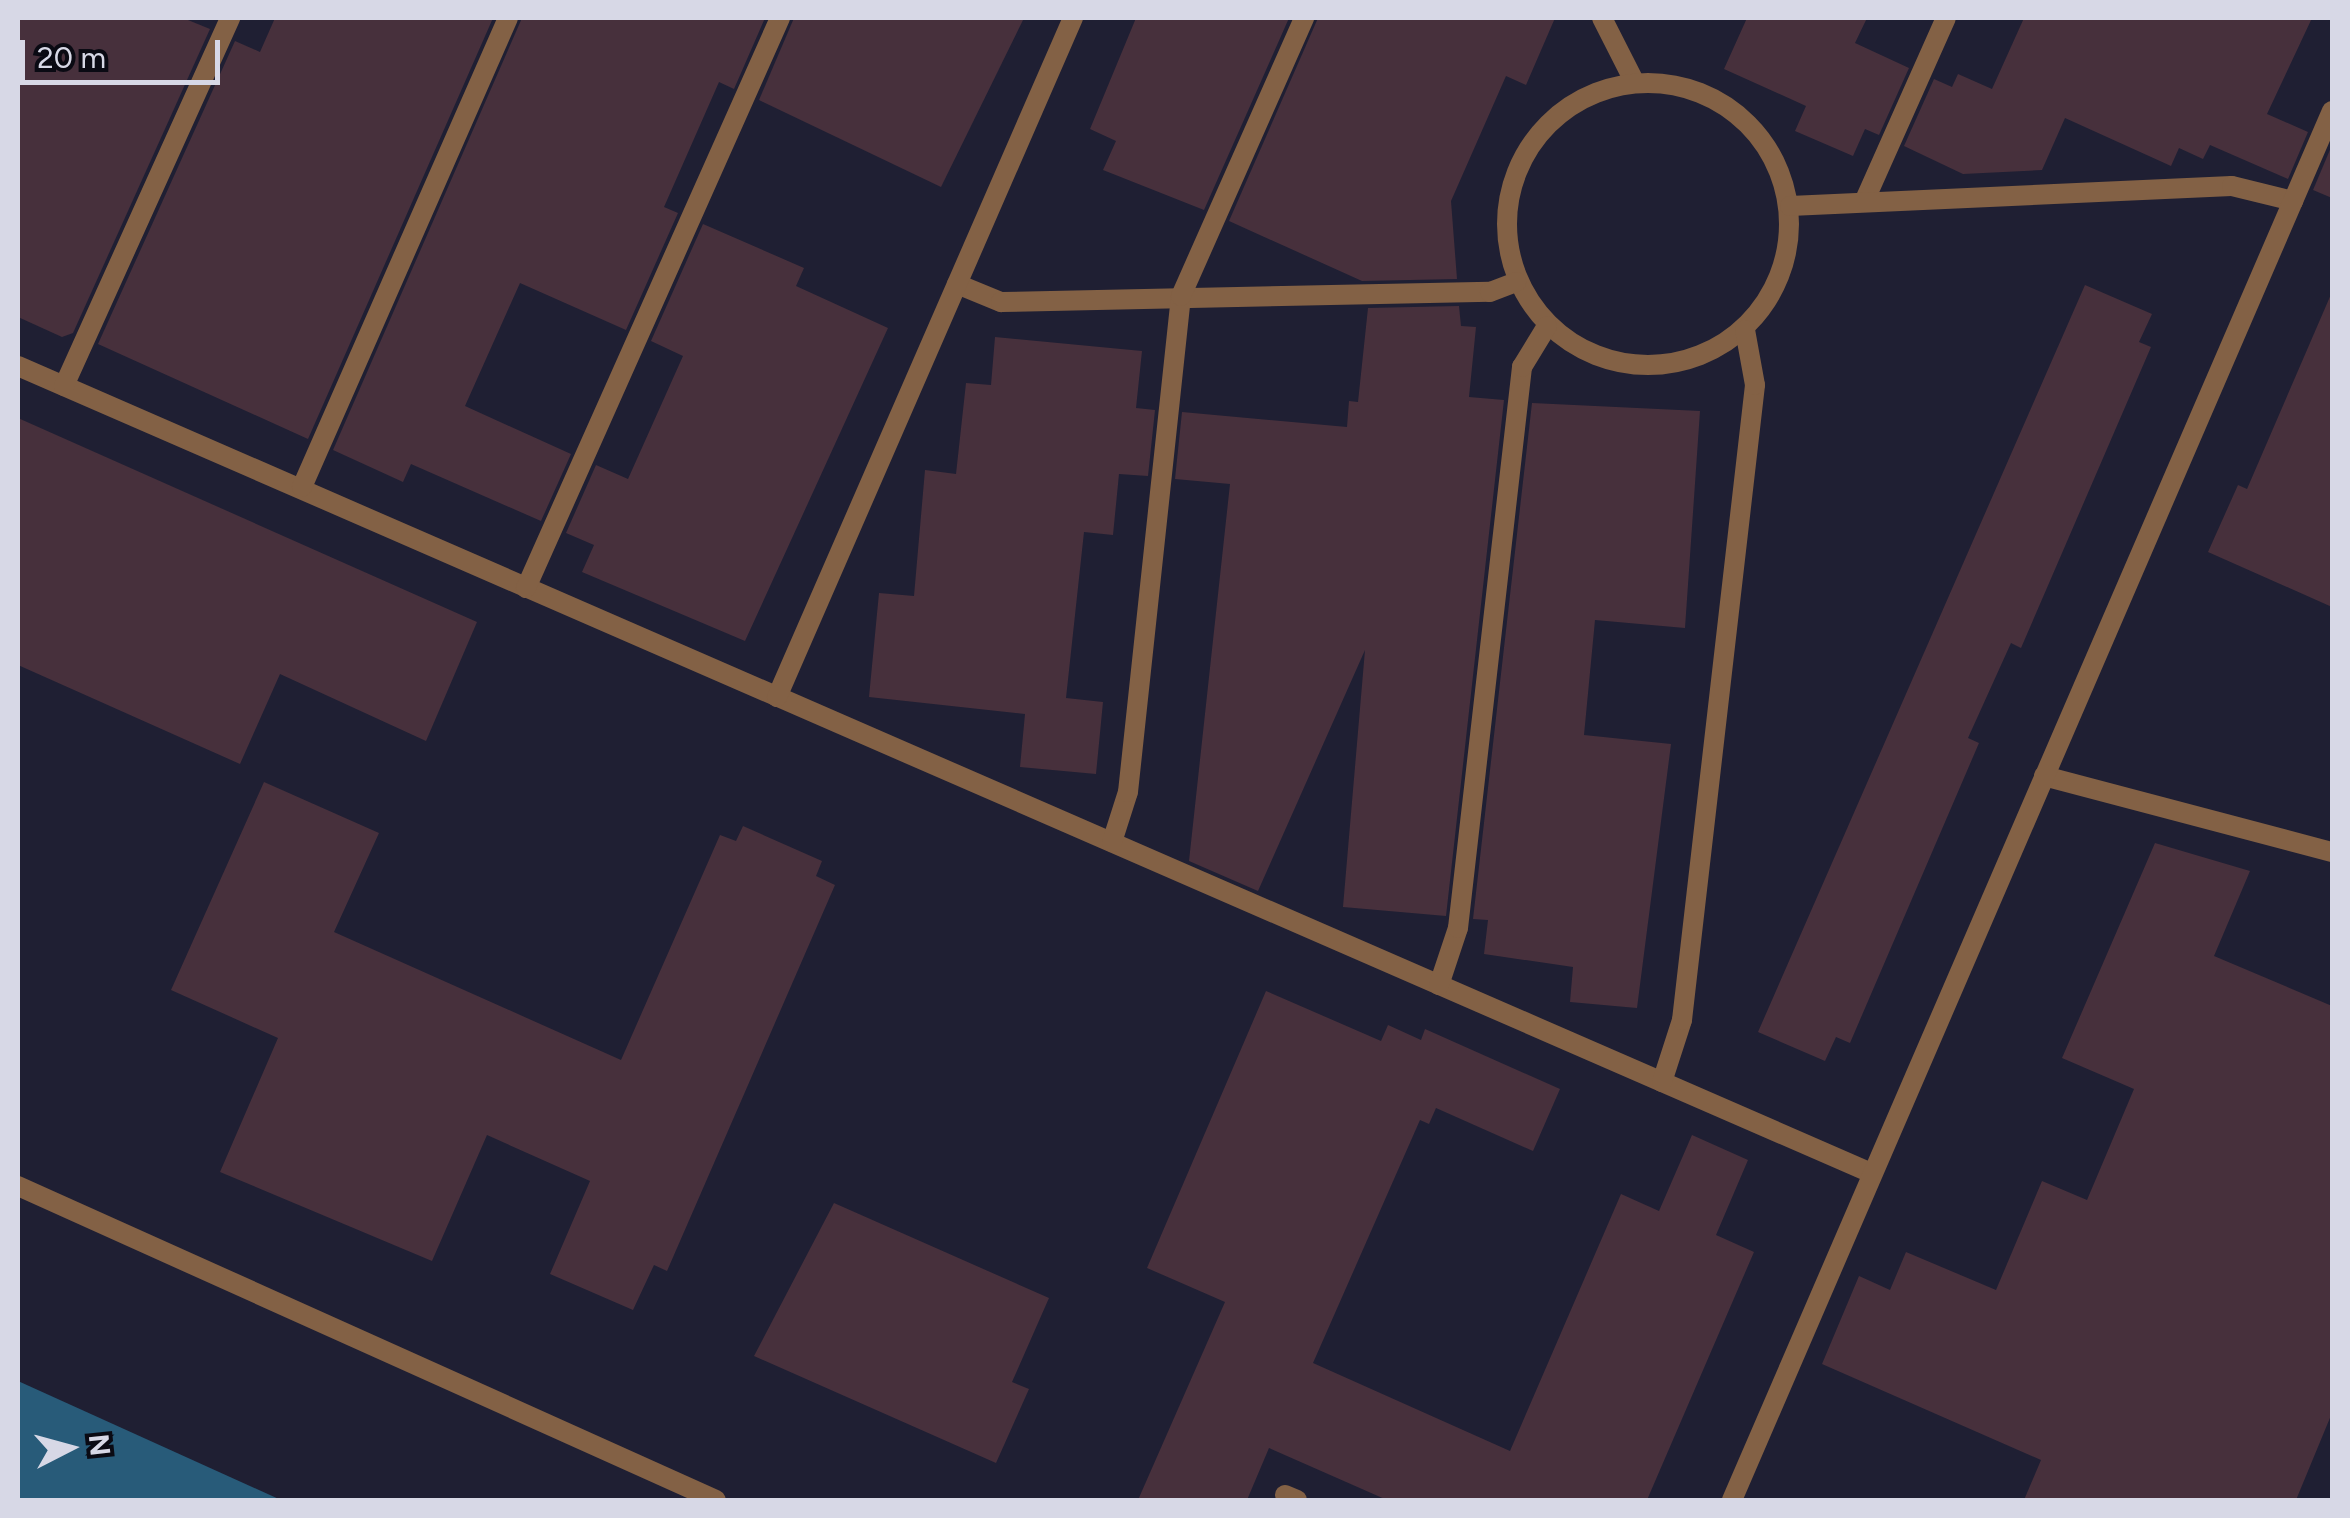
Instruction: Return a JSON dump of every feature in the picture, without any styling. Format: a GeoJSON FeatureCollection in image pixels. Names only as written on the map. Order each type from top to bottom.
{"type":"FeatureCollection","features":[{"type":"Feature","properties":{"kind":"street"},"geometry":{"type":"LineString","coordinates":[[64,386],[230,18]]}},
{"type":"Feature","properties":{"kind":"street"},"geometry":{"type":"LineString","coordinates":[[302,487],[508,18]]}},
{"type":"Feature","properties":{"kind":"street"},"geometry":{"type":"LineString","coordinates":[[526,588],[780,18]]}},
{"type":"Feature","properties":{"kind":"street"},"geometry":{"type":"LineString","coordinates":[[777,697],[1073,18]]}},
{"type":"Feature","properties":{"kind":"street"},"geometry":{"type":"LineString","coordinates":[[1112,842],[1128,792],[1180,296],[1304,18]]}},
{"type":"Feature","properties":{"kind":"street"},"geometry":{"type":"LineString","coordinates":[[1602,18],[1634,81]]}},
{"type":"Feature","properties":{"kind":"street"},"geometry":{"type":"LineString","coordinates":[[1864,202],[1946,18]]}},
{"type":"Feature","properties":{"kind":"street"},"geometry":{"type":"LineString","coordinates":[[1634,81],[1686,86],[1739,114],[1775,159],[1790,206],[1783,271],[1744,330],[1693,360],[1629,367],[1546,326],[1516,282],[1504,233],[1523,154],[1564,108],[1634,81]]}},
{"type":"Feature","properties":{"kind":"street"},"geometry":{"type":"LineString","coordinates":[[1732,1500],[2332,111]]}},
{"type":"Feature","properties":{"kind":"street"},"geometry":{"type":"LineString","coordinates":[[1790,206],[2232,186],[2293,201]]}},
{"type":"Feature","properties":{"kind":"street"},"geometry":{"type":"LineString","coordinates":[[957,284],[1002,302],[1490,292],[1516,282]]}},
{"type":"Feature","properties":{"kind":"street"},"geometry":{"type":"LineString","coordinates":[[1440,985],[1458,928],[1522,367],[1546,326]]}},
{"type":"Feature","properties":{"kind":"street"},"geometry":{"type":"LineString","coordinates":[[1662,1082],[1682,1020],[1755,385],[1744,330]]}},
{"type":"Feature","properties":{"kind":"street"},"geometry":{"type":"LineString","coordinates":[[18,366],[1871,1173]]}},
{"type":"Feature","properties":{"kind":"street"},"geometry":{"type":"LineString","coordinates":[[2044,776],[2332,852]]}},
{"type":"Feature","properties":{"kind":"street"},"geometry":{"type":"LineString","coordinates":[[18,1186],[716,1500]]}},
{"type":"Feature","properties":{"kind":"water"},"geometry":{"type":"Polygon","coordinates":[[[18,1381],[281,1500],[18,1500],[18,1381]]]}},
{"type":"Feature","properties":{"kind":"building"},"geometry":{"type":"Polygon","coordinates":[[[18,18],[183,18],[210,29],[73,333],[62,337],[18,317],[18,18]]]}},
{"type":"Feature","properties":{"kind":"building"},"geometry":{"type":"Polygon","coordinates":[[[275,18],[493,18],[308,439],[98,344],[235,41],[260,52],[275,18]]]}},
{"type":"Feature","properties":{"kind":"building"},"geometry":{"type":"Polygon","coordinates":[[[522,18],[765,18],[734,89],[719,82],[664,207],[678,213],[626,330],[520,283],[465,406],[571,454],[541,521],[411,464],[403,482],[333,450],[522,18]]]}},
{"type":"Feature","properties":{"kind":"building"},"geometry":{"type":"Polygon","coordinates":[[[794,18],[1024,18],[941,187],[759,100],[794,18]]]}},
{"type":"Feature","properties":{"kind":"building"},"geometry":{"type":"Polygon","coordinates":[[[1136,18],[1289,18],[1204,210],[1103,170],[1116,141],[1090,129],[1136,18]]]}},
{"type":"Feature","properties":{"kind":"building"},"geometry":{"type":"Polygon","coordinates":[[[1318,18],[1555,18],[1526,85],[1506,76],[1451,201],[1457,279],[1362,281],[1229,221],[1318,18]]]}},
{"type":"Feature","properties":{"kind":"building"},"geometry":{"type":"Polygon","coordinates":[[[1747,18],[1867,18],[1855,43],[1909,68],[1879,135],[1865,129],[1853,156],[1795,131],[1806,106],[1724,69],[1747,18]]]}},
{"type":"Feature","properties":{"kind":"building"},"geometry":{"type":"Polygon","coordinates":[[[2024,18],[2312,18],[2267,114],[2308,132],[2288,179],[2210,145],[2203,159],[2179,148],[2171,166],[2065,118],[2042,170],[1963,174],[1904,146],[1934,79],[1952,87],[1958,74],[1992,89],[2024,18]]]}},
{"type":"Feature","properties":{"kind":"building"},"geometry":{"type":"Polygon","coordinates":[[[2332,145],[2332,198],[2313,190],[2332,145]]]}},
{"type":"Feature","properties":{"kind":"building"},"geometry":{"type":"Polygon","coordinates":[[[703,224],[804,268],[796,286],[888,328],[745,641],[582,572],[594,545],[566,533],[596,465],[628,479],[683,356],[651,341],[703,224]]]}},
{"type":"Feature","properties":{"kind":"building"},"geometry":{"type":"Polygon","coordinates":[[[2085,285],[2152,314],[2139,342],[2151,347],[2021,648],[2011,643],[1968,738],[1979,743],[1850,1043],[1836,1037],[1825,1061],[1758,1032],[2085,285]]]}},
{"type":"Feature","properties":{"kind":"building"},"geometry":{"type":"Polygon","coordinates":[[[2332,292],[2332,607],[2208,552],[2238,485],[2247,489],[2332,292]]]}},
{"type":"Feature","properties":{"kind":"building"},"geometry":{"type":"Polygon","coordinates":[[[1459,306],[1461,326],[1476,327],[1469,397],[1504,400],[1446,916],[1343,907],[1365,650],[1258,891],[1189,861],[1230,484],[1175,479],[1182,412],[1347,427],[1349,401],[1358,402],[1368,308],[1459,306]]]}},
{"type":"Feature","properties":{"kind":"building"},"geometry":{"type":"Polygon","coordinates":[[[995,337],[1142,351],[1136,408],[1155,410],[1148,476],[1119,474],[1113,535],[1084,532],[1066,698],[1103,702],[1096,774],[1020,767],[1025,714],[869,697],[879,593],[914,596],[925,470],[956,474],[966,383],[991,385],[995,337]]]}},
{"type":"Feature","properties":{"kind":"building"},"geometry":{"type":"Polygon","coordinates":[[[1532,403],[1700,411],[1685,628],[1595,620],[1584,735],[1671,744],[1637,1008],[1570,1002],[1573,967],[1484,954],[1488,920],[1473,919],[1532,403]]]}},
{"type":"Feature","properties":{"kind":"building"},"geometry":{"type":"Polygon","coordinates":[[[18,418],[477,622],[426,741],[280,674],[240,764],[18,665],[18,418]]]}},
{"type":"Feature","properties":{"kind":"building"},"geometry":{"type":"Polygon","coordinates":[[[264,782],[379,833],[334,932],[621,1060],[720,835],[736,841],[743,826],[822,861],[816,876],[835,885],[667,1271],[654,1265],[633,1310],[550,1274],[590,1181],[487,1135],[432,1261],[220,1172],[278,1038],[171,990],[264,782]]]}},
{"type":"Feature","properties":{"kind":"building"},"geometry":{"type":"Polygon","coordinates":[[[2155,843],[2250,871],[2214,956],[2332,1006],[2332,1413],[2296,1500],[2024,1500],[2041,1460],[1822,1364],[1859,1276],[1890,1290],[1906,1252],[1996,1290],[2042,1181],[2087,1200],[2134,1089],[2062,1058],[2155,843]]]}},
{"type":"Feature","properties":{"kind":"building"},"geometry":{"type":"Polygon","coordinates":[[[1266,991],[1381,1041],[1388,1025],[1421,1040],[1425,1029],[1560,1089],[1533,1151],[1436,1108],[1429,1124],[1420,1120],[1313,1363],[1510,1451],[1621,1194],[1659,1211],[1692,1135],[1748,1160],[1716,1235],[1754,1252],[1647,1500],[1387,1500],[1269,1448],[1247,1500],[1138,1500],[1225,1302],[1147,1268],[1266,991]]]}},
{"type":"Feature","properties":{"kind":"building"},"geometry":{"type":"Polygon","coordinates":[[[834,1203],[1049,1298],[1012,1382],[1029,1389],[996,1463],[754,1356],[834,1203]]]}}]}
